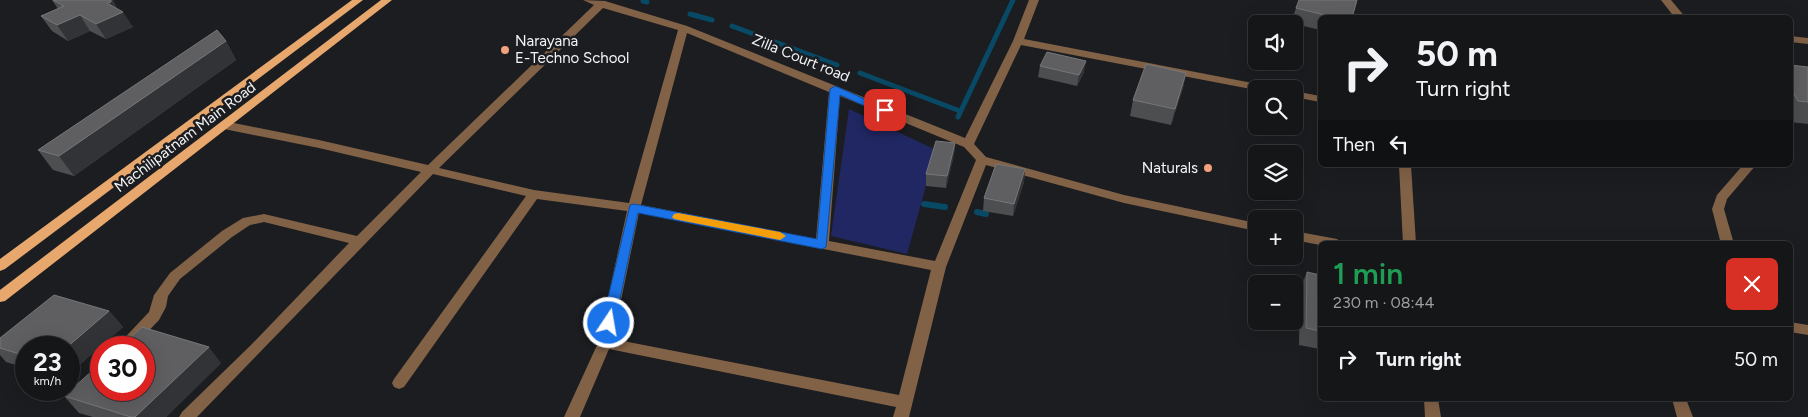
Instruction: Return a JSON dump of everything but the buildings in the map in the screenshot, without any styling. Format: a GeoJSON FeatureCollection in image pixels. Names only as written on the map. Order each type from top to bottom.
{"type":"FeatureCollection","features":[{"type":"Feature","properties":{"kind":"main road","name":"Machilipatnam Main Road"},"geometry":{"type":"LineString","coordinates":[[0,266],[358,0]]}},
{"type":"Feature","properties":{"kind":"main road","name":"Machilipatnam Main Road"},"geometry":{"type":"LineString","coordinates":[[0,297],[387,0]]}},
{"type":"Feature","properties":{"kind":"street","name":"Zilla Court road"},"geometry":{"type":"LineString","coordinates":[[588,0],[683,28],[835,89],[968,144],[982,160]]}},
{"type":"Feature","properties":{"kind":"street"},"geometry":{"type":"LineString","coordinates":[[968,144],[1018,41],[1034,0]]}},
{"type":"Feature","properties":{"kind":"street"},"geometry":{"type":"LineString","coordinates":[[1666,0],[1678,15]]}},
{"type":"Feature","properties":{"kind":"street"},"geometry":{"type":"LineString","coordinates":[[187,417],[221,386],[429,170],[602,3]]}},
{"type":"Feature","properties":{"kind":"street"},"geometry":{"type":"LineString","coordinates":[[572,417],[605,342],[634,208],[683,28]]}},
{"type":"Feature","properties":{"kind":"street"},"geometry":{"type":"LineString","coordinates":[[1793,39],[1808,41]]}},
{"type":"Feature","properties":{"kind":"street"},"geometry":{"type":"LineString","coordinates":[[1018,41],[1248,85]]}},
{"type":"Feature","properties":{"kind":"street"},"geometry":{"type":"LineString","coordinates":[[822,244],[835,89]]}},
{"type":"Feature","properties":{"kind":"street"},"geometry":{"type":"LineString","coordinates":[[1303,96],[1318,99]]}},
{"type":"Feature","properties":{"kind":"street"},"geometry":{"type":"LineString","coordinates":[[224,125],[319,144],[534,194],[634,208],[939,267]]}},
{"type":"Feature","properties":{"kind":"street"},"geometry":{"type":"LineString","coordinates":[[901,417],[939,267],[982,160],[1124,199],[1248,225]]}},
{"type":"Feature","properties":{"kind":"street"},"geometry":{"type":"LineString","coordinates":[[1405,167],[1410,241]]}},
{"type":"Feature","properties":{"kind":"street"},"geometry":{"type":"LineString","coordinates":[[1727,241],[1718,209],[1722,198],[1748,167]]}},
{"type":"Feature","properties":{"kind":"street"},"geometry":{"type":"LineString","coordinates":[[399,383],[534,194]]}},
{"type":"Feature","properties":{"kind":"street"},"geometry":{"type":"LineString","coordinates":[[134,336],[154,316],[159,307],[161,295],[175,276],[247,221],[264,218],[359,241]]}},
{"type":"Feature","properties":{"kind":"street"},"geometry":{"type":"LineString","coordinates":[[1303,237],[1323,241]]}},
{"type":"Feature","properties":{"kind":"street"},"geometry":{"type":"LineString","coordinates":[[1793,328],[1808,330]]}},
{"type":"Feature","properties":{"kind":"street"},"geometry":{"type":"LineString","coordinates":[[605,342],[904,402]]}},
{"type":"Feature","properties":{"kind":"street"},"geometry":{"type":"LineString","coordinates":[[1431,401],[1434,417]]}},
{"type":"Feature","properties":{"kind":"street"},"geometry":{"type":"LineString","coordinates":[[1680,401],[1685,417]]}},
{"type":"Feature","properties":{"kind":"shaded area"},"geometry":{"type":"Polygon","coordinates":[[[849,109],[936,150],[907,254],[831,236],[849,109]]]}},
{"type":"Feature","properties":{"kind":"waterway"},"geometry":{"type":"LineString","coordinates":[[958,117],[1013,0]]}},
{"type":"Feature","properties":{"kind":"waterway"},"geometry":{"type":"LineString","coordinates":[[643,1],[647,2]]}},
{"type":"Feature","properties":{"kind":"waterway"},"geometry":{"type":"LineString","coordinates":[[690,14],[712,20]]}},
{"type":"Feature","properties":{"kind":"waterway"},"geometry":{"type":"LineString","coordinates":[[732,26],[837,65]]}},
{"type":"Feature","properties":{"kind":"waterway"},"geometry":{"type":"LineString","coordinates":[[860,73],[960,111]]}},
{"type":"Feature","properties":{"kind":"waterway"},"geometry":{"type":"LineString","coordinates":[[924,204],[945,207]]}},
{"type":"Feature","properties":{"kind":"waterway"},"geometry":{"type":"LineString","coordinates":[[977,212],[986,214]]}},
{"type":"Feature","properties":{"kind":"slow traffic"},"geometry":{"type":"LineString","coordinates":[[678,217],[780,236]]}},
{"type":"Feature","properties":{"kind":"place","name":"Narayana E-Techno School"},"geometry":{"type":"Point","coordinates":[505,50]}},
{"type":"Feature","properties":{"kind":"place","name":"Naturals"},"geometry":{"type":"Point","coordinates":[1208,168]}},
{"type":"Feature","properties":{"kind":"route"},"geometry":{"type":"LineString","coordinates":[[609,323],[634,208],[822,244],[835,89],[885,110]]}}]}
